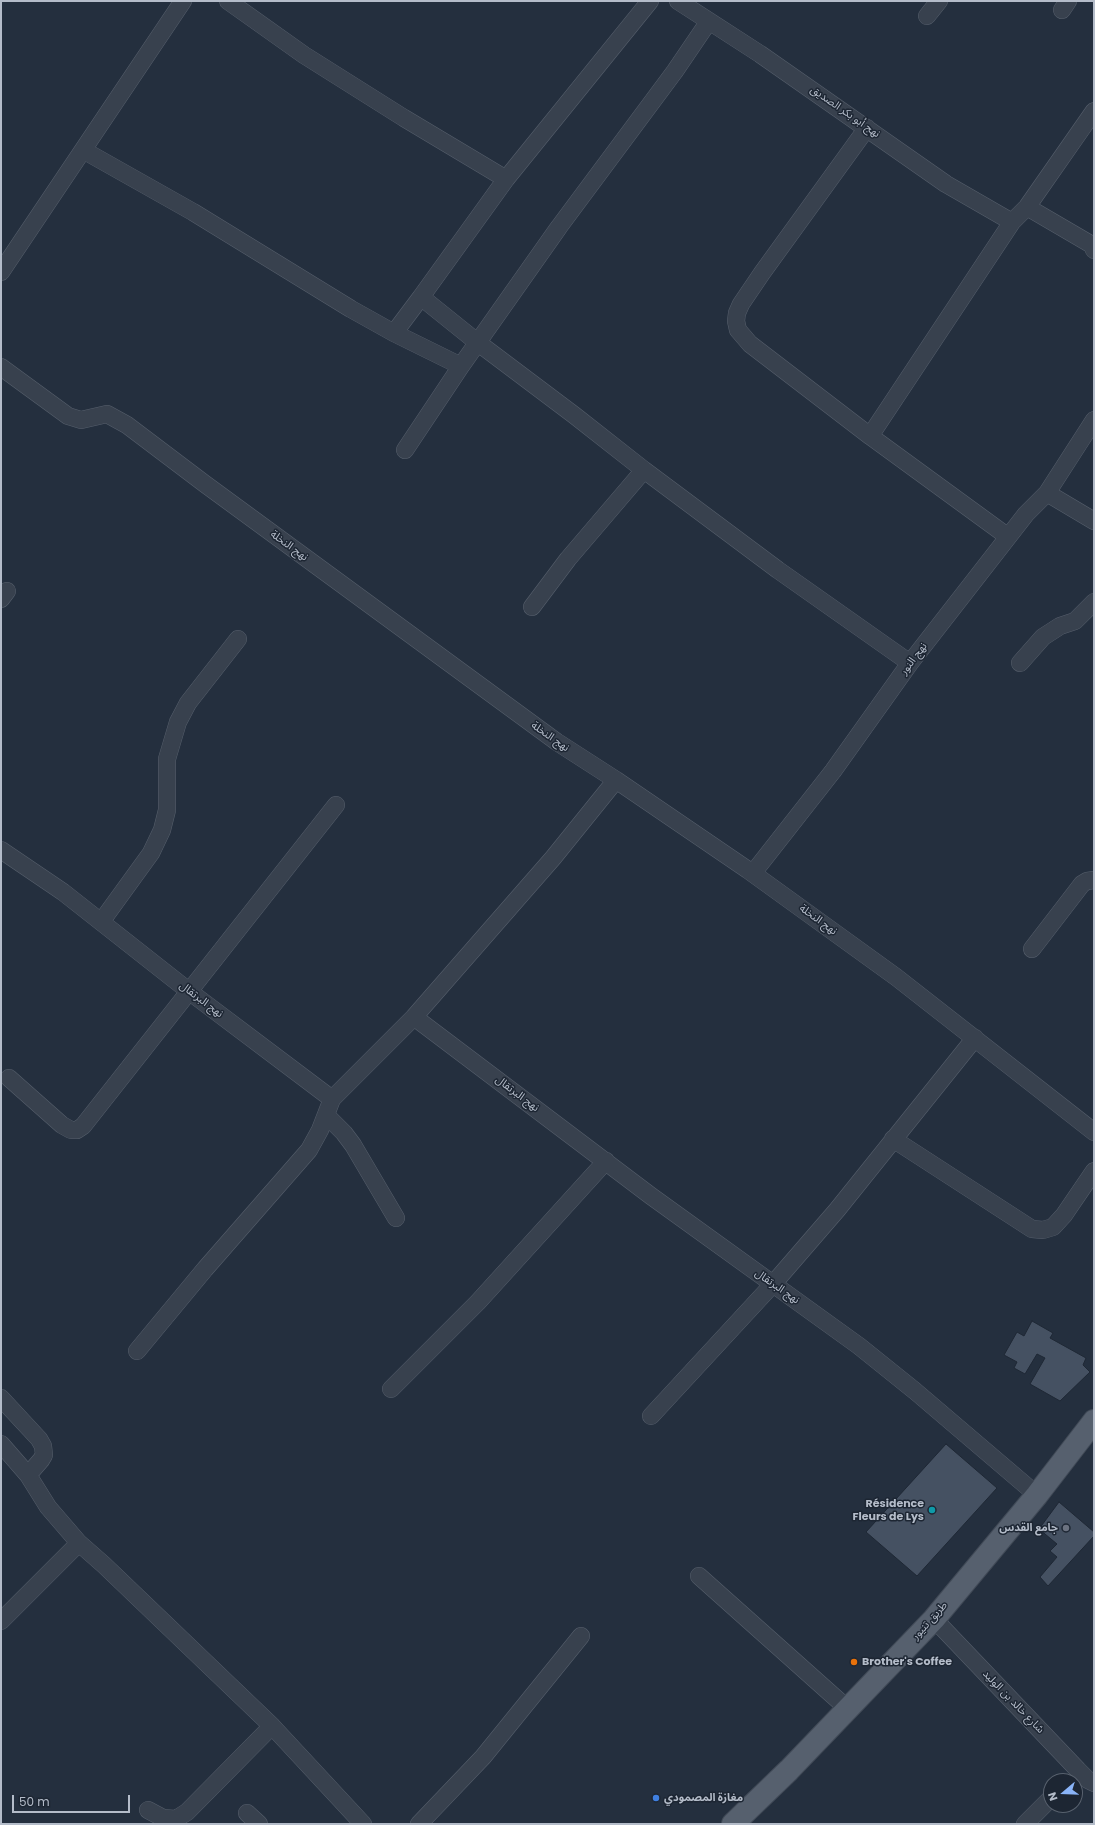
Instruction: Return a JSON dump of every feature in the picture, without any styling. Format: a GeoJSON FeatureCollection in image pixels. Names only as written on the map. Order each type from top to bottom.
{"type":"FeatureCollection","features":[{"type":"Feature","properties":{"kind":"main road","name":"طريق تنيور"},"geometry":{"type":"LineString","coordinates":[[733,1824],[790,1770],[934,1619],[1037,1495],[1094,1421]]}},
{"type":"Feature","properties":{"kind":"street"},"geometry":{"type":"LineString","coordinates":[[1,272],[183,1]]}},
{"type":"Feature","properties":{"kind":"street"},"geometry":{"type":"LineString","coordinates":[[228,1],[304,55],[404,118],[506,179]]}},
{"type":"Feature","properties":{"kind":"street"},"geometry":{"type":"LineString","coordinates":[[394,333],[506,179],[650,1]]}},
{"type":"Feature","properties":{"kind":"street","name":"نهج أبو بكر الصديق"},"geometry":{"type":"LineString","coordinates":[[678,1],[760,54],[946,184],[1012,222]]}},
{"type":"Feature","properties":{"kind":"street"},"geometry":{"type":"LineString","coordinates":[[927,16],[939,1]]}},
{"type":"Feature","properties":{"kind":"street"},"geometry":{"type":"LineString","coordinates":[[405,450],[477,342],[559,226],[675,71],[709,21]]}},
{"type":"Feature","properties":{"kind":"street"},"geometry":{"type":"LineString","coordinates":[[870,436],[1012,222],[1027,207],[1094,111]]}},
{"type":"Feature","properties":{"kind":"street"},"geometry":{"type":"LineString","coordinates":[[867,128],[762,273],[742,304],[737,313],[736,321],[738,330],[750,344],[870,436],[1007,536]]}},
{"type":"Feature","properties":{"kind":"street"},"geometry":{"type":"LineString","coordinates":[[83,150],[193,212],[394,333],[461,366]]}},
{"type":"Feature","properties":{"kind":"street"},"geometry":{"type":"LineString","coordinates":[[1027,207],[1092,245],[1094,250]]}},
{"type":"Feature","properties":{"kind":"street"},"geometry":{"type":"LineString","coordinates":[[421,297],[477,342],[644,470],[778,570],[910,663]]}},
{"type":"Feature","properties":{"kind":"street","name":"نهج النخلة"},"geometry":{"type":"LineString","coordinates":[[1,367],[68,416],[81,420],[108,414],[127,424],[205,484],[556,742],[616,780],[752,873],[896,977],[1094,1132]]}},
{"type":"Feature","properties":{"kind":"street","name":"نهج النور"},"geometry":{"type":"LineString","coordinates":[[752,873],[833,771],[910,663],[1007,536],[1047,493],[1094,420]]}},
{"type":"Feature","properties":{"kind":"street"},"geometry":{"type":"LineString","coordinates":[[532,607],[568,559],[644,470]]}},
{"type":"Feature","properties":{"kind":"street"},"geometry":{"type":"LineString","coordinates":[[1047,493],[1094,521]]}},
{"type":"Feature","properties":{"kind":"street"},"geometry":{"type":"LineString","coordinates":[[1020,663],[1043,637],[1060,626],[1076,621],[1094,602]]}},
{"type":"Feature","properties":{"kind":"street"},"geometry":{"type":"LineString","coordinates":[[101,922],[151,853],[162,830],[167,810],[167,760],[178,722],[188,703],[238,639]]}},
{"type":"Feature","properties":{"kind":"street"},"geometry":{"type":"LineString","coordinates":[[137,1351],[205,1268],[308,1150],[320,1130],[332,1099],[414,1017],[553,858],[616,780]]}},
{"type":"Feature","properties":{"kind":"street"},"geometry":{"type":"LineString","coordinates":[[10,1078],[62,1125],[71,1130],[77,1130],[83,1126],[336,805]]}},
{"type":"Feature","properties":{"kind":"street","name":"نهج البرتقال"},"geometry":{"type":"LineString","coordinates":[[1,850],[63,892],[190,992],[332,1099]]}},
{"type":"Feature","properties":{"kind":"street"},"geometry":{"type":"LineString","coordinates":[[1032,949],[1082,884],[1087,880],[1094,880]]}},
{"type":"Feature","properties":{"kind":"street","name":"نهج البرتقال"},"geometry":{"type":"LineString","coordinates":[[414,1017],[606,1161],[859,1346],[915,1391],[1037,1495]]}},
{"type":"Feature","properties":{"kind":"street"},"geometry":{"type":"LineString","coordinates":[[651,1416],[773,1284],[837,1210],[975,1038]]}},
{"type":"Feature","properties":{"kind":"street"},"geometry":{"type":"LineString","coordinates":[[326,1115],[344,1133],[353,1145],[396,1218]]}},
{"type":"Feature","properties":{"kind":"street"},"geometry":{"type":"LineString","coordinates":[[893,1139],[1032,1229],[1043,1230],[1053,1227],[1064,1215],[1094,1172]]}},
{"type":"Feature","properties":{"kind":"street"},"geometry":{"type":"LineString","coordinates":[[391,1388],[478,1302],[606,1161]]}},
{"type":"Feature","properties":{"kind":"street"},"geometry":{"type":"LineString","coordinates":[[1,1398],[39,1439],[43,1446],[44,1455],[28,1475]]}},
{"type":"Feature","properties":{"kind":"street"},"geometry":{"type":"LineString","coordinates":[[1,1444],[28,1475],[48,1507],[79,1543],[104,1565],[272,1726],[356,1821]]}},
{"type":"Feature","properties":{"kind":"street"},"geometry":{"type":"LineString","coordinates":[[1,1621],[79,1543]]}},
{"type":"Feature","properties":{"kind":"street"},"geometry":{"type":"LineString","coordinates":[[699,1576],[848,1709]]}},
{"type":"Feature","properties":{"kind":"street","name":"شارع خالد بن الوليد"},"geometry":{"type":"LineString","coordinates":[[934,1619],[1070,1773]]}},
{"type":"Feature","properties":{"kind":"street"},"geometry":{"type":"LineString","coordinates":[[419,1824],[483,1756],[581,1636]]}},
{"type":"Feature","properties":{"kind":"street"},"geometry":{"type":"LineString","coordinates":[[148,1810],[163,1818],[176,1819],[188,1812],[272,1726]]}},
{"type":"Feature","properties":{"kind":"street","name":"شارع خالد بن الوليد"},"geometry":{"type":"LineString","coordinates":[[1083,1779],[1094,1783]]}},
{"type":"Feature","properties":{"kind":"street"},"geometry":{"type":"LineString","coordinates":[[1025,1824],[1043,1806]]}},
{"type":"Feature","properties":{"kind":"building"},"geometry":{"type":"Polygon","coordinates":[[[1032,1321],[1053,1333],[1050,1338],[1086,1358],[1083,1365],[1090,1372],[1060,1401],[1030,1384],[1045,1358],[1037,1354],[1025,1374],[1014,1368],[1017,1362],[1004,1355],[1017,1332],[1024,1336],[1032,1321]]]}},
{"type":"Feature","properties":{"kind":"building","name":"Résidence Fleurs de Lys"},"geometry":{"type":"Polygon","coordinates":[[[946,1444],[997,1488],[917,1576],[866,1532],[946,1444]]]}},
{"type":"Feature","properties":{"kind":"building"},"geometry":{"type":"Polygon","coordinates":[[[1059,1502],[1094,1532],[1094,1536],[1048,1586],[1040,1577],[1057,1557],[1050,1551],[1057,1544],[1039,1529],[1059,1502]]]}},
{"type":"Feature","properties":{"kind":"place","name":"Résidence Fleurs de Lys"},"geometry":{"type":"Point","coordinates":[932,1510]}},
{"type":"Feature","properties":{"kind":"place","name":"جامع القدس"},"geometry":{"type":"Point","coordinates":[1066,1528]}},
{"type":"Feature","properties":{"kind":"place","name":"Brother's Coffee"},"geometry":{"type":"Point","coordinates":[854,1662]}},
{"type":"Feature","properties":{"kind":"place","name":"مغازة المصمودي"},"geometry":{"type":"Point","coordinates":[656,1798]}}]}
